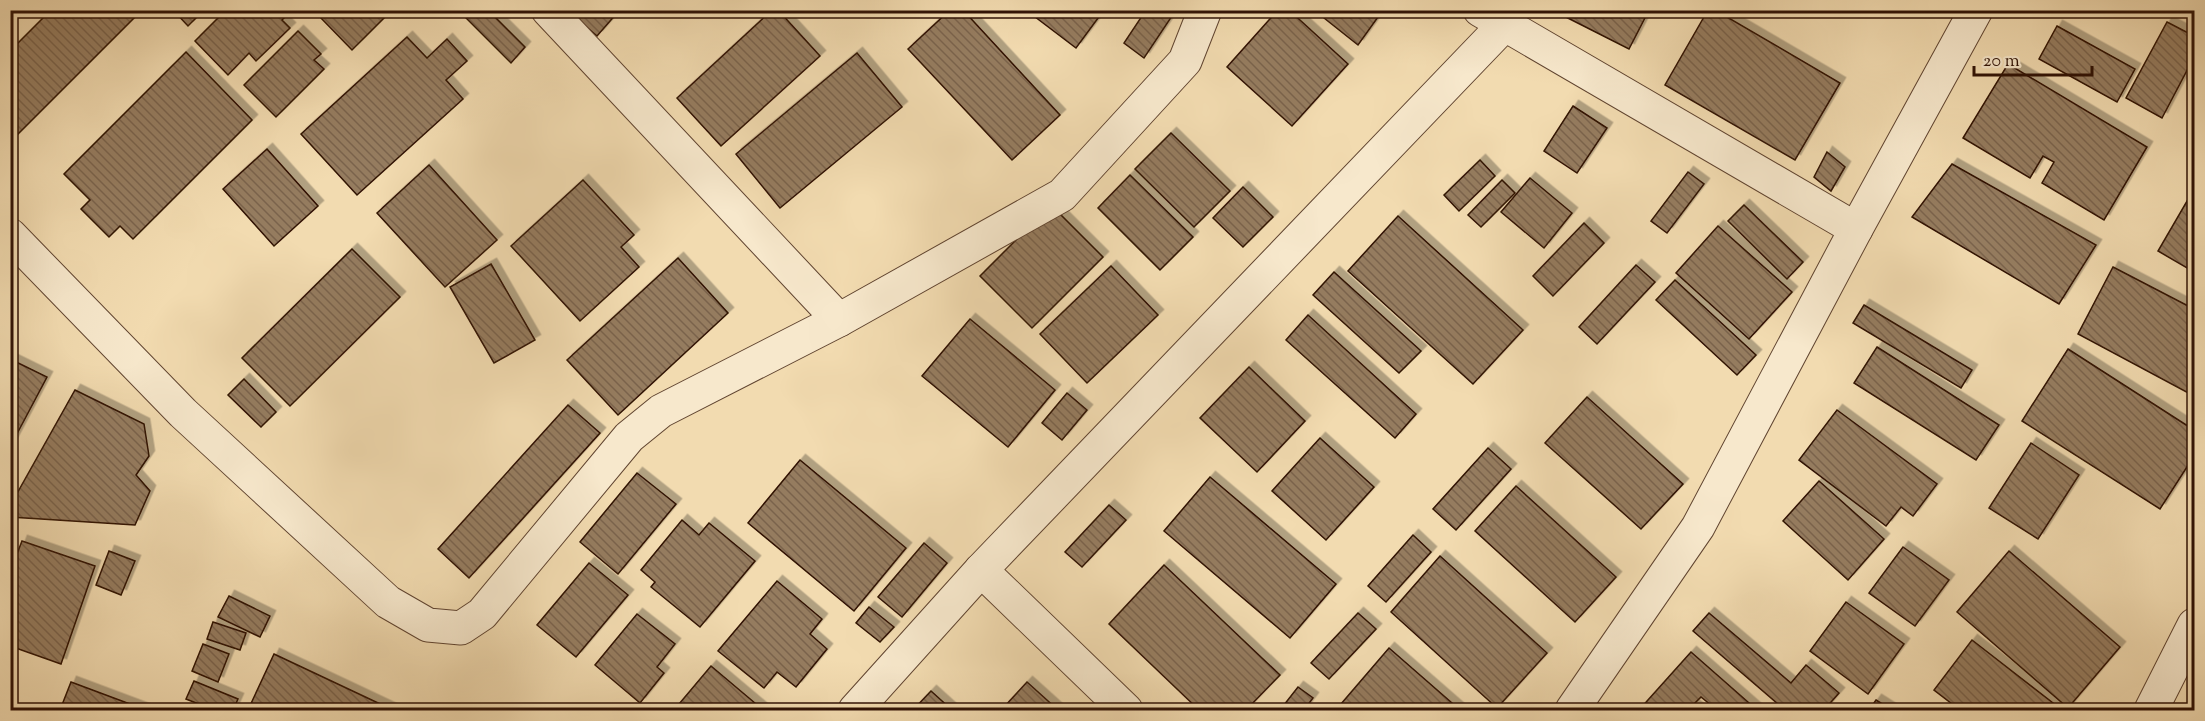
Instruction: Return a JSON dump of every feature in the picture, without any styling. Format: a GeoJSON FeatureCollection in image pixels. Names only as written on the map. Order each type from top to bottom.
{"type":"FeatureCollection","features":[{"type":"Feature","properties":{"kind":"street"},"geometry":{"type":"LineString","coordinates":[[548,10],[839,320]]}},
{"type":"Feature","properties":{"kind":"street"},"geometry":{"type":"LineString","coordinates":[[10,235],[183,413],[388,602],[428,625],[462,628],[482,614],[629,437],[661,411],[839,320],[1062,195],[1185,61],[1205,10]]}},
{"type":"Feature","properties":{"kind":"street"},"geometry":{"type":"LineString","coordinates":[[1572,711],[1698,527],[1856,229],[1976,10]]}},
{"type":"Feature","properties":{"kind":"street"},"geometry":{"type":"LineString","coordinates":[[855,711],[981,570],[1492,18],[1856,229]]}},
{"type":"Feature","properties":{"kind":"street"},"geometry":{"type":"LineString","coordinates":[[981,570],[1126,711]]}},
{"type":"Feature","properties":{"kind":"street"},"geometry":{"type":"LineString","coordinates":[[2151,711],[2194,625]]}},
{"type":"Feature","properties":{"kind":"building"},"geometry":{"type":"Polygon","coordinates":[[[51,10],[132,10],[137,15],[10,142],[10,51],[51,10]]]}},
{"type":"Feature","properties":{"kind":"building"},"geometry":{"type":"Polygon","coordinates":[[[173,10],[204,10],[188,26],[173,10]]]}},
{"type":"Feature","properties":{"kind":"building"},"geometry":{"type":"Polygon","coordinates":[[[226,10],[292,10],[282,20],[290,28],[256,61],[249,53],[228,75],[195,41],[226,10]]]}},
{"type":"Feature","properties":{"kind":"building"},"geometry":{"type":"Polygon","coordinates":[[[322,10],[392,10],[352,50],[318,15],[322,10]]]}},
{"type":"Feature","properties":{"kind":"building"},"geometry":{"type":"Polygon","coordinates":[[[463,10],[488,10],[525,47],[511,63],[461,13],[463,10]]]}},
{"type":"Feature","properties":{"kind":"building"},"geometry":{"type":"Polygon","coordinates":[[[581,10],[614,10],[617,13],[597,36],[575,17],[581,10]]]}},
{"type":"Feature","properties":{"kind":"building"},"geometry":{"type":"Polygon","coordinates":[[[772,10],[778,10],[820,56],[721,146],[677,98],[772,10]]]}},
{"type":"Feature","properties":{"kind":"building"},"geometry":{"type":"Polygon","coordinates":[[[950,10],[963,10],[1060,115],[1012,160],[908,49],[950,10]]]}},
{"type":"Feature","properties":{"kind":"building"},"geometry":{"type":"Polygon","coordinates":[[[1026,10],[1104,10],[1076,48],[1026,10]]]}},
{"type":"Feature","properties":{"kind":"building"},"geometry":{"type":"Polygon","coordinates":[[[1146,10],[1170,10],[1174,13],[1144,58],[1124,43],[1146,10]]]}},
{"type":"Feature","properties":{"kind":"building"},"geometry":{"type":"Polygon","coordinates":[[[1278,10],[1289,10],[1348,64],[1292,126],[1227,67],[1278,10]]]}},
{"type":"Feature","properties":{"kind":"building"},"geometry":{"type":"Polygon","coordinates":[[[1314,10],[1383,10],[1358,45],[1314,10]]]}},
{"type":"Feature","properties":{"kind":"building"},"geometry":{"type":"Polygon","coordinates":[[[1552,10],[1649,10],[1629,49],[1552,10]]]}},
{"type":"Feature","properties":{"kind":"building"},"geometry":{"type":"Polygon","coordinates":[[[1708,10],[1715,10],[1840,83],[1795,160],[1665,85],[1708,10]]]}},
{"type":"Feature","properties":{"kind":"building"},"geometry":{"type":"Polygon","coordinates":[[[2167,22],[2194,36],[2194,57],[2162,118],[2126,98],[2167,22]]]}},
{"type":"Feature","properties":{"kind":"building"},"geometry":{"type":"Polygon","coordinates":[[[2057,26],[2135,69],[2117,102],[2039,59],[2057,26]]]}},
{"type":"Feature","properties":{"kind":"building"},"geometry":{"type":"Polygon","coordinates":[[[298,31],[321,54],[314,60],[324,69],[276,117],[244,85],[298,31]]]}},
{"type":"Feature","properties":{"kind":"building"},"geometry":{"type":"Polygon","coordinates":[[[407,37],[427,58],[447,39],[467,61],[446,80],[463,99],[357,195],[301,134],[407,37]]]}},
{"type":"Feature","properties":{"kind":"building"},"geometry":{"type":"Polygon","coordinates":[[[186,52],[252,120],[133,239],[120,226],[109,237],[81,209],[90,200],[64,174],[186,52]]]}},
{"type":"Feature","properties":{"kind":"building"},"geometry":{"type":"Polygon","coordinates":[[[857,53],[902,107],[780,208],[736,154],[857,53]]]}},
{"type":"Feature","properties":{"kind":"building"},"geometry":{"type":"Polygon","coordinates":[[[2008,64],[2147,147],[2104,220],[2042,183],[2054,162],[2043,156],[2030,178],[1963,138],[2008,64]]]}},
{"type":"Feature","properties":{"kind":"building"},"geometry":{"type":"Polygon","coordinates":[[[1573,106],[1607,128],[1577,173],[1544,151],[1573,106]]]}},
{"type":"Feature","properties":{"kind":"building"},"geometry":{"type":"Polygon","coordinates":[[[1171,133],[1230,191],[1194,227],[1135,169],[1171,133]]]}},
{"type":"Feature","properties":{"kind":"building"},"geometry":{"type":"Polygon","coordinates":[[[267,149],[318,206],[274,246],[223,189],[267,149]]]}},
{"type":"Feature","properties":{"kind":"building"},"geometry":{"type":"Polygon","coordinates":[[[1827,152],[1845,167],[1831,191],[1814,177],[1827,152]]]}},
{"type":"Feature","properties":{"kind":"building"},"geometry":{"type":"Polygon","coordinates":[[[1480,160],[1495,176],[1459,211],[1444,195],[1480,160]]]}},
{"type":"Feature","properties":{"kind":"building"},"geometry":{"type":"Polygon","coordinates":[[[1952,164],[2096,245],[2059,304],[1912,217],[1952,164]]]}},
{"type":"Feature","properties":{"kind":"building"},"geometry":{"type":"Polygon","coordinates":[[[429,165],[497,240],[445,287],[377,213],[429,165]]]}},
{"type":"Feature","properties":{"kind":"building"},"geometry":{"type":"Polygon","coordinates":[[[1688,172],[1704,184],[1667,233],[1651,221],[1688,172]]]}},
{"type":"Feature","properties":{"kind":"building"},"geometry":{"type":"Polygon","coordinates":[[[1130,175],[1193,237],[1160,270],[1098,208],[1130,175]]]}},
{"type":"Feature","properties":{"kind":"building"},"geometry":{"type":"Polygon","coordinates":[[[1530,178],[1572,213],[1544,248],[1501,212],[1530,178]]]}},
{"type":"Feature","properties":{"kind":"building"},"geometry":{"type":"Polygon","coordinates":[[[583,180],[634,235],[621,247],[639,267],[580,321],[511,246],[583,180]]]}},
{"type":"Feature","properties":{"kind":"building"},"geometry":{"type":"Polygon","coordinates":[[[1502,180],[1515,193],[1481,227],[1468,215],[1502,180]]]}},
{"type":"Feature","properties":{"kind":"building"},"geometry":{"type":"Polygon","coordinates":[[[1243,187],[1273,217],[1243,247],[1213,218],[1243,187]]]}},
{"type":"Feature","properties":{"kind":"building"},"geometry":{"type":"Polygon","coordinates":[[[2194,189],[2194,272],[2158,251],[2194,189]]]}},
{"type":"Feature","properties":{"kind":"building"},"geometry":{"type":"Polygon","coordinates":[[[1051,205],[1103,257],[1032,328],[980,276],[1051,205]]]}},
{"type":"Feature","properties":{"kind":"building"},"geometry":{"type":"Polygon","coordinates":[[[1744,205],[1803,262],[1787,279],[1728,221],[1744,205]]]}},
{"type":"Feature","properties":{"kind":"building"},"geometry":{"type":"Polygon","coordinates":[[[1398,216],[1523,330],[1473,384],[1348,271],[1398,216]]]}},
{"type":"Feature","properties":{"kind":"building"},"geometry":{"type":"Polygon","coordinates":[[[1584,223],[1604,243],[1553,296],[1533,276],[1584,223]]]}},
{"type":"Feature","properties":{"kind":"building"},"geometry":{"type":"Polygon","coordinates":[[[1718,226],[1792,292],[1749,339],[1676,273],[1718,226]]]}},
{"type":"Feature","properties":{"kind":"building"},"geometry":{"type":"Polygon","coordinates":[[[352,249],[400,297],[290,406],[242,358],[352,249]]]}},
{"type":"Feature","properties":{"kind":"building"},"geometry":{"type":"Polygon","coordinates":[[[678,258],[728,313],[618,415],[567,360],[678,258]]]}},
{"type":"Feature","properties":{"kind":"building"},"geometry":{"type":"Polygon","coordinates":[[[491,264],[535,340],[494,363],[450,287],[491,264]]]}},
{"type":"Feature","properties":{"kind":"building"},"geometry":{"type":"Polygon","coordinates":[[[1636,265],[1655,282],[1597,344],[1579,327],[1636,265]]]}},
{"type":"Feature","properties":{"kind":"building"},"geometry":{"type":"Polygon","coordinates":[[[1111,266],[1158,315],[1087,383],[1040,334],[1111,266]]]}},
{"type":"Feature","properties":{"kind":"building"},"geometry":{"type":"Polygon","coordinates":[[[2113,267],[2194,309],[2194,396],[2078,334],[2113,267]]]}},
{"type":"Feature","properties":{"kind":"building"},"geometry":{"type":"Polygon","coordinates":[[[1334,272],[1421,351],[1399,373],[1313,295],[1334,272]]]}},
{"type":"Feature","properties":{"kind":"building"},"geometry":{"type":"Polygon","coordinates":[[[1675,280],[1756,355],[1737,375],[1656,300],[1675,280]]]}},
{"type":"Feature","properties":{"kind":"building"},"geometry":{"type":"Polygon","coordinates":[[[1864,305],[1972,370],[1961,388],[1853,323],[1864,305]]]}},
{"type":"Feature","properties":{"kind":"building"},"geometry":{"type":"Polygon","coordinates":[[[1308,315],[1416,414],[1395,438],[1286,340],[1308,315]]]}},
{"type":"Feature","properties":{"kind":"building"},"geometry":{"type":"Polygon","coordinates":[[[970,319],[1055,390],[1008,447],[922,376],[970,319]]]}},
{"type":"Feature","properties":{"kind":"building"},"geometry":{"type":"Polygon","coordinates":[[[1877,347],[1999,425],[1976,460],[1854,383],[1877,347]]]}},
{"type":"Feature","properties":{"kind":"building"},"geometry":{"type":"Polygon","coordinates":[[[2068,349],[2194,430],[2194,456],[2160,509],[2022,421],[2068,349]]]}},
{"type":"Feature","properties":{"kind":"building"},"geometry":{"type":"Polygon","coordinates":[[[10,359],[47,377],[10,447],[10,359]]]}},
{"type":"Feature","properties":{"kind":"building"},"geometry":{"type":"Polygon","coordinates":[[[1249,367],[1305,421],[1257,472],[1200,418],[1249,367]]]}},
{"type":"Feature","properties":{"kind":"building"},"geometry":{"type":"Polygon","coordinates":[[[244,379],[276,412],[261,427],[228,395],[244,379]]]}},
{"type":"Feature","properties":{"kind":"building"},"geometry":{"type":"Polygon","coordinates":[[[75,390],[144,424],[149,456],[136,475],[150,491],[135,525],[10,517],[10,506],[75,390]]]}},
{"type":"Feature","properties":{"kind":"building"},"geometry":{"type":"Polygon","coordinates":[[[1067,393],[1087,410],[1062,440],[1042,423],[1067,393]]]}},
{"type":"Feature","properties":{"kind":"building"},"geometry":{"type":"Polygon","coordinates":[[[1587,397],[1683,484],[1641,529],[1545,443],[1587,397]]]}},
{"type":"Feature","properties":{"kind":"building"},"geometry":{"type":"Polygon","coordinates":[[[568,405],[600,433],[469,578],[438,549],[568,405]]]}},
{"type":"Feature","properties":{"kind":"building"},"geometry":{"type":"Polygon","coordinates":[[[1837,410],[1937,484],[1913,516],[1901,507],[1886,526],[1799,460],[1837,410]]]}},
{"type":"Feature","properties":{"kind":"building"},"geometry":{"type":"Polygon","coordinates":[[[1320,438],[1374,487],[1326,540],[1272,491],[1320,438]]]}},
{"type":"Feature","properties":{"kind":"building"},"geometry":{"type":"Polygon","coordinates":[[[2031,443],[2079,475],[2038,539],[1989,508],[2031,443]]]}},
{"type":"Feature","properties":{"kind":"building"},"geometry":{"type":"Polygon","coordinates":[[[1488,448],[1511,469],[1456,530],[1433,509],[1488,448]]]}},
{"type":"Feature","properties":{"kind":"building"},"geometry":{"type":"Polygon","coordinates":[[[800,460],[906,548],[854,611],[748,523],[800,460]]]}},
{"type":"Feature","properties":{"kind":"building"},"geometry":{"type":"Polygon","coordinates":[[[637,473],[676,504],[618,574],[580,542],[637,473]]]}},
{"type":"Feature","properties":{"kind":"building"},"geometry":{"type":"Polygon","coordinates":[[[1210,477],[1336,584],[1290,638],[1164,531],[1210,477]]]}},
{"type":"Feature","properties":{"kind":"building"},"geometry":{"type":"Polygon","coordinates":[[[1819,481],[1884,539],[1848,580],[1783,521],[1819,481]]]}},
{"type":"Feature","properties":{"kind":"building"},"geometry":{"type":"Polygon","coordinates":[[[1516,486],[1616,577],[1575,622],[1475,531],[1516,486]]]}},
{"type":"Feature","properties":{"kind":"building"},"geometry":{"type":"Polygon","coordinates":[[[1109,505],[1126,520],[1082,567],[1065,552],[1109,505]]]}},
{"type":"Feature","properties":{"kind":"building"},"geometry":{"type":"Polygon","coordinates":[[[682,520],[699,535],[709,523],[755,561],[700,627],[651,587],[655,582],[641,570],[682,520]]]}},
{"type":"Feature","properties":{"kind":"building"},"geometry":{"type":"Polygon","coordinates":[[[1413,535],[1431,552],[1386,602],[1368,586],[1413,535]]]}},
{"type":"Feature","properties":{"kind":"building"},"geometry":{"type":"Polygon","coordinates":[[[22,541],[95,566],[61,664],[10,646],[10,572],[22,541]]]}},
{"type":"Feature","properties":{"kind":"building"},"geometry":{"type":"Polygon","coordinates":[[[924,543],[947,563],[902,617],[878,597],[924,543]]]}},
{"type":"Feature","properties":{"kind":"building"},"geometry":{"type":"Polygon","coordinates":[[[1903,547],[1949,580],[1915,626],[1869,593],[1903,547]]]}},
{"type":"Feature","properties":{"kind":"building"},"geometry":{"type":"Polygon","coordinates":[[[109,551],[135,561],[121,595],[96,585],[109,551]]]}},
{"type":"Feature","properties":{"kind":"building"},"geometry":{"type":"Polygon","coordinates":[[[2009,551],[2120,647],[2068,708],[1957,612],[2009,551]]]}},
{"type":"Feature","properties":{"kind":"building"},"geometry":{"type":"Polygon","coordinates":[[[1440,556],[1547,653],[1497,708],[1391,612],[1440,556]]]}},
{"type":"Feature","properties":{"kind":"building"},"geometry":{"type":"Polygon","coordinates":[[[589,563],[628,595],[576,657],[537,625],[589,563]]]}},
{"type":"Feature","properties":{"kind":"building"},"geometry":{"type":"Polygon","coordinates":[[[1164,565],[1280,675],[1246,710],[1199,710],[1109,624],[1164,565]]]}},
{"type":"Feature","properties":{"kind":"building"},"geometry":{"type":"Polygon","coordinates":[[[777,581],[822,619],[810,634],[827,649],[796,687],[777,672],[764,688],[718,651],[777,581]]]}},
{"type":"Feature","properties":{"kind":"building"},"geometry":{"type":"Polygon","coordinates":[[[229,596],[270,616],[260,637],[218,617],[229,596]]]}},
{"type":"Feature","properties":{"kind":"building"},"geometry":{"type":"Polygon","coordinates":[[[1846,602],[1904,644],[1868,694],[1810,651],[1846,602]]]}},
{"type":"Feature","properties":{"kind":"building"},"geometry":{"type":"Polygon","coordinates":[[[869,607],[894,627],[880,642],[856,623],[869,607]]]}},
{"type":"Feature","properties":{"kind":"building"},"geometry":{"type":"Polygon","coordinates":[[[1358,613],[1376,629],[1329,679],[1311,663],[1358,613]]]}},
{"type":"Feature","properties":{"kind":"building"},"geometry":{"type":"Polygon","coordinates":[[[1709,613],[1791,683],[1806,665],[1839,693],[1824,710],[1785,710],[1693,631],[1709,613]]]}},
{"type":"Feature","properties":{"kind":"building"},"geometry":{"type":"Polygon","coordinates":[[[637,614],[675,644],[657,667],[664,673],[640,703],[595,665],[637,614]]]}},
{"type":"Feature","properties":{"kind":"building"},"geometry":{"type":"Polygon","coordinates":[[[213,622],[246,633],[240,650],[207,639],[213,622]]]}},
{"type":"Feature","properties":{"kind":"building"},"geometry":{"type":"Polygon","coordinates":[[[1972,640],[2062,710],[1960,710],[1934,690],[1972,640]]]}},
{"type":"Feature","properties":{"kind":"building"},"geometry":{"type":"Polygon","coordinates":[[[203,644],[229,654],[218,682],[192,671],[203,644]]]}},
{"type":"Feature","properties":{"kind":"building"},"geometry":{"type":"Polygon","coordinates":[[[1389,648],[1460,710],[1348,710],[1341,704],[1389,648]]]}},
{"type":"Feature","properties":{"kind":"building"},"geometry":{"type":"Polygon","coordinates":[[[1691,652],[1757,710],[1717,710],[1701,697],[1693,705],[1700,710],[1639,710],[1691,652]]]}},
{"type":"Feature","properties":{"kind":"building"},"geometry":{"type":"Polygon","coordinates":[[[274,654],[393,710],[248,710],[274,654]]]}},
{"type":"Feature","properties":{"kind":"building"},"geometry":{"type":"Polygon","coordinates":[[[711,666],[762,709],[674,710],[711,666]]]}},
{"type":"Feature","properties":{"kind":"building"},"geometry":{"type":"Polygon","coordinates":[[[194,681],[238,699],[233,710],[214,710],[186,699],[194,681]]]}},
{"type":"Feature","properties":{"kind":"building"},"geometry":{"type":"Polygon","coordinates":[[[71,682],[146,710],[60,710],[71,682]]]}},
{"type":"Feature","properties":{"kind":"building"},"geometry":{"type":"Polygon","coordinates":[[[1027,682],[1058,710],[1007,710],[1004,707],[1027,682]]]}},
{"type":"Feature","properties":{"kind":"building"},"geometry":{"type":"Polygon","coordinates":[[[1298,687],[1313,698],[1304,710],[1280,710],[1298,687]]]}},
{"type":"Feature","properties":{"kind":"building"},"geometry":{"type":"Polygon","coordinates":[[[931,691],[952,710],[913,710],[931,691]]]}},
{"type":"Feature","properties":{"kind":"building"},"geometry":{"type":"Polygon","coordinates":[[[1876,700],[1892,710],[1869,710],[1876,700]]]}}]}
